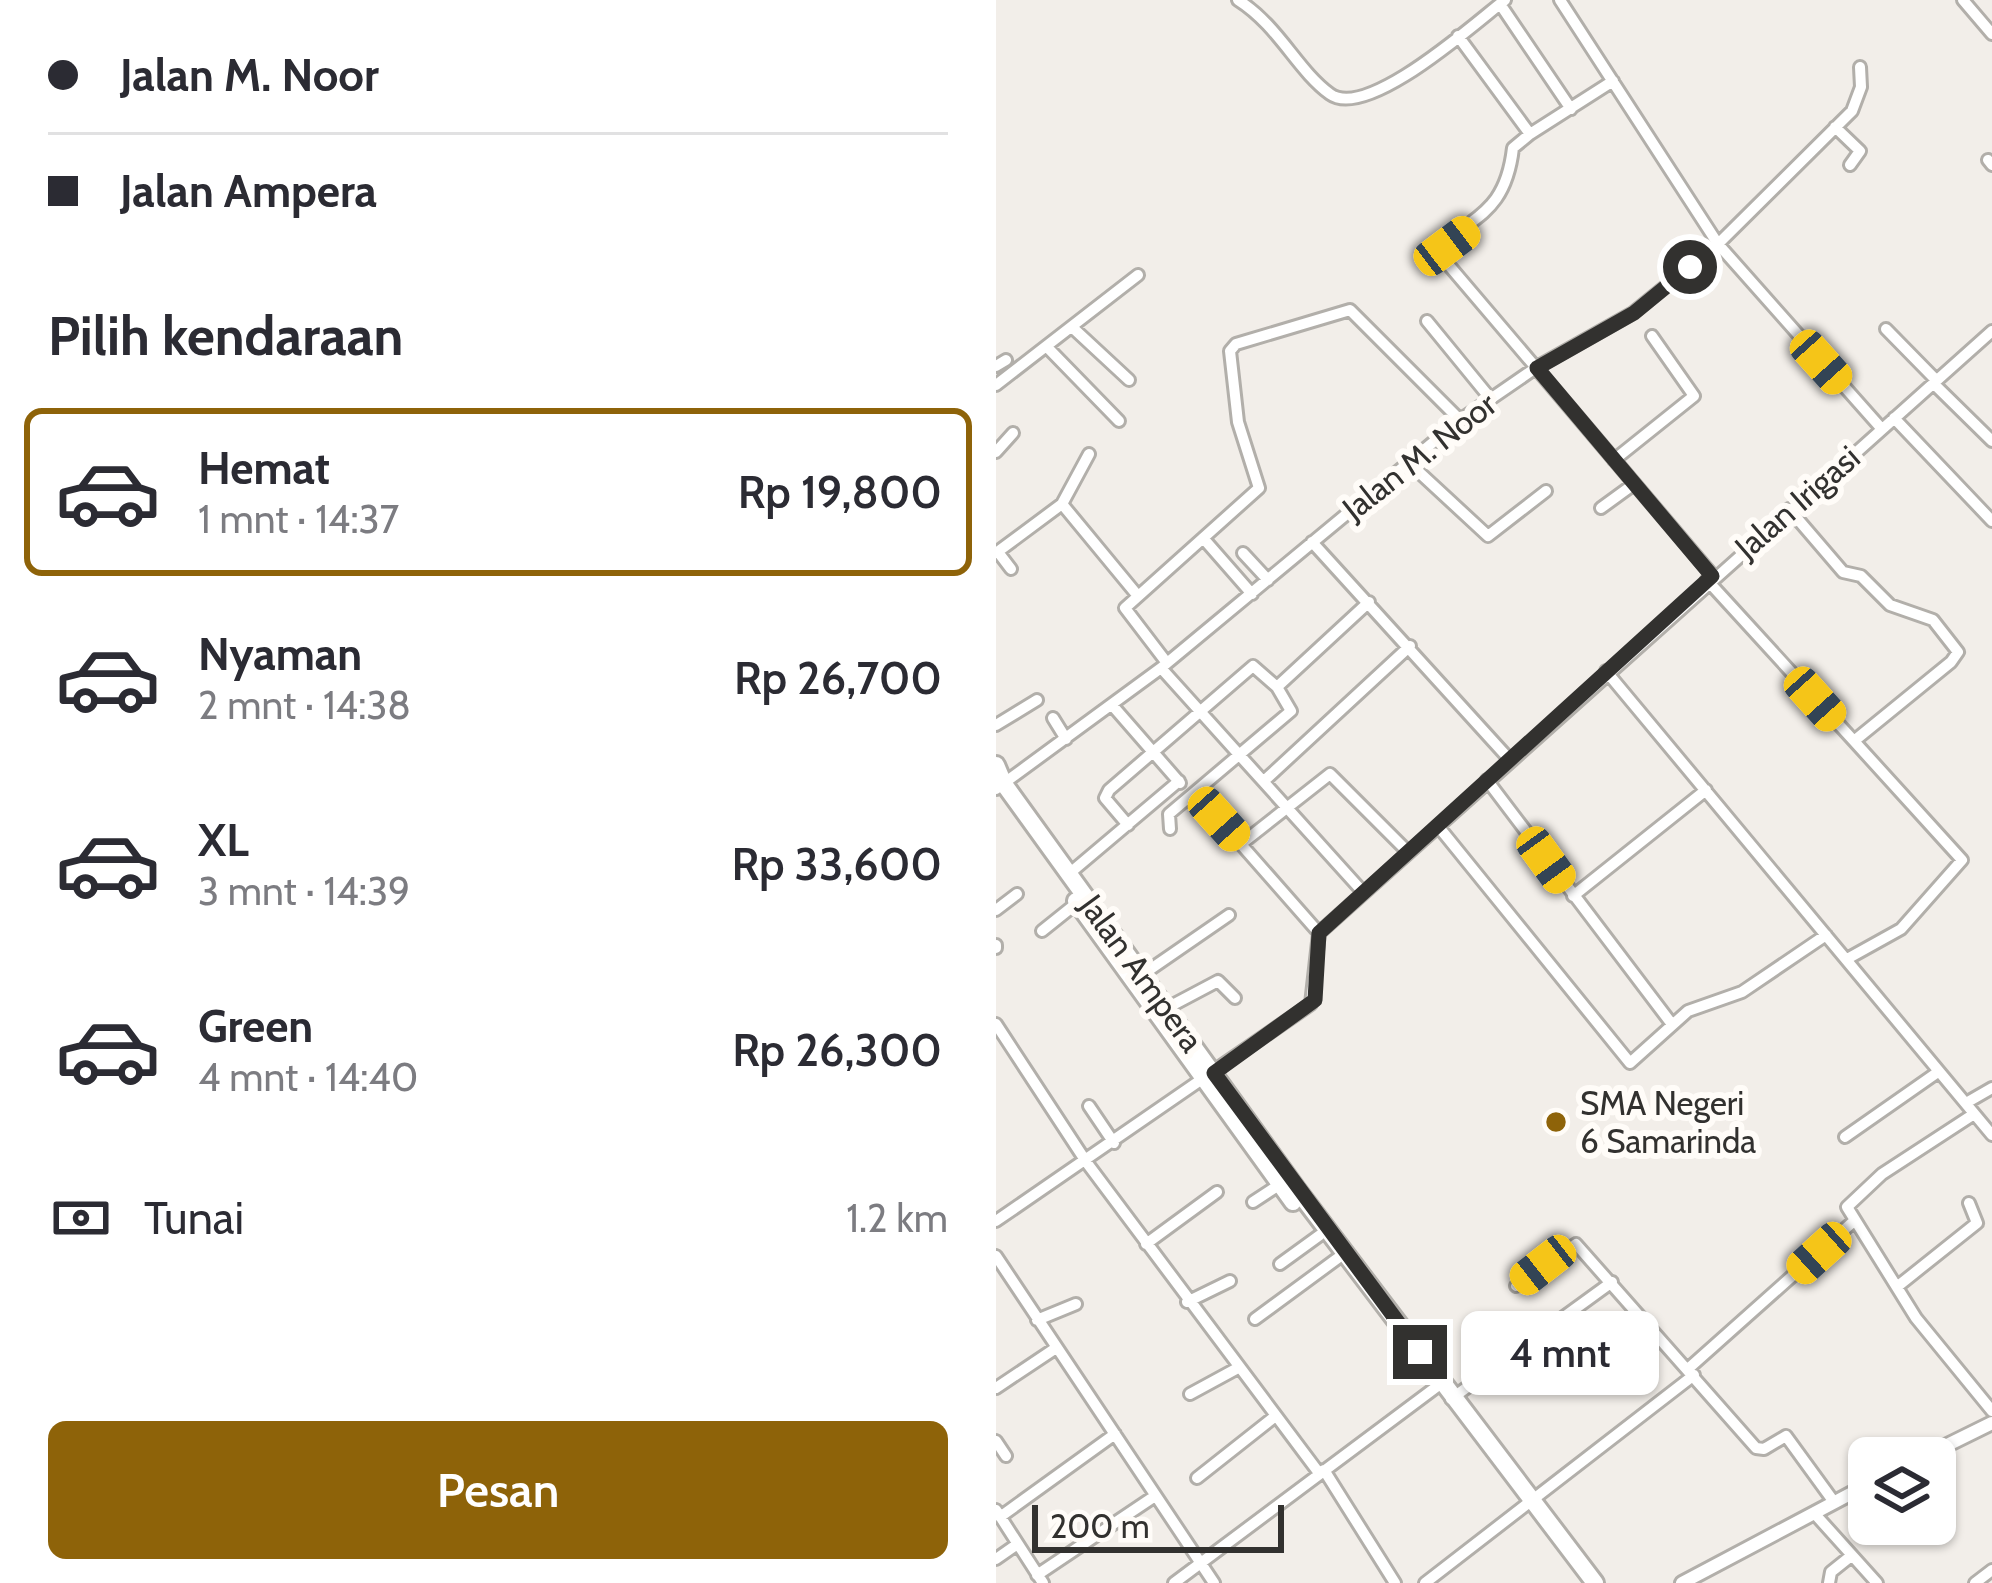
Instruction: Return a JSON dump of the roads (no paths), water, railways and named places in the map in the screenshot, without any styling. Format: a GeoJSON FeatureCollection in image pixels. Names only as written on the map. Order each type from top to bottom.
{"type":"FeatureCollection","features":[{"type":"Feature","properties":{"kind":"main road","name":"Jalan Ampera"},"geometry":{"type":"LineString","coordinates":[[996,765],[999,788],[1077,903],[1595,1583]]}},
{"type":"Feature","properties":{"kind":"main road","name":"Jalan Ampera"},"geometry":{"type":"LineString","coordinates":[[999,788],[1070,873],[1167,1009],[1280,1185],[1446,1392]]}},
{"type":"Feature","properties":{"kind":"main road","name":"Jalan Ampera"},"geometry":{"type":"LineString","coordinates":[[1529,1500],[1586,1583]]}},
{"type":"Feature","properties":{"kind":"street"},"geometry":{"type":"LineString","coordinates":[[1477,0],[1486,14]]}},
{"type":"Feature","properties":{"kind":"street"},"geometry":{"type":"LineString","coordinates":[[1560,0],[1718,244],[1881,428]]}},
{"type":"Feature","properties":{"kind":"street"},"geometry":{"type":"LineString","coordinates":[[1963,0],[1992,34]]}},
{"type":"Feature","properties":{"kind":"street"},"geometry":{"type":"LineString","coordinates":[[1242,1],[1281,35],[1330,94],[1357,99],[1376,93],[1503,2],[1571,109]]}},
{"type":"Feature","properties":{"kind":"street"},"geometry":{"type":"LineString","coordinates":[[1458,36],[1530,134]]}},
{"type":"Feature","properties":{"kind":"street","name":"Jalan M. Noor"},"geometry":{"type":"LineString","coordinates":[[999,788],[1164,666],[1460,420],[1537,368],[1634,313],[1718,244],[1856,103],[1860,67]]}},
{"type":"Feature","properties":{"kind":"street"},"geometry":{"type":"LineString","coordinates":[[1613,81],[1513,148],[1510,176],[1493,207],[1441,256],[1710,578],[1962,860],[1901,929],[1847,959]]}},
{"type":"Feature","properties":{"kind":"street"},"geometry":{"type":"LineString","coordinates":[[1835,127],[1860,152],[1850,164]]}},
{"type":"Feature","properties":{"kind":"street"},"geometry":{"type":"LineString","coordinates":[[996,385],[1138,274]]}},
{"type":"Feature","properties":{"kind":"street"},"geometry":{"type":"LineString","coordinates":[[1362,891],[1164,666],[1125,612],[1259,488],[1238,422],[1230,352],[1242,340],[1350,310],[1460,420]]}},
{"type":"Feature","properties":{"kind":"street"},"geometry":{"type":"LineString","coordinates":[[1427,321],[1490,398]]}},
{"type":"Feature","properties":{"kind":"street"},"geometry":{"type":"LineString","coordinates":[[1073,328],[1129,380]]}},
{"type":"Feature","properties":{"kind":"street"},"geometry":{"type":"LineString","coordinates":[[1886,329],[1992,441]]}},
{"type":"Feature","properties":{"kind":"street","name":"Jalan Irigasi"},"geometry":{"type":"LineString","coordinates":[[1319,933],[1489,783],[1606,671],[1992,331]]}},
{"type":"Feature","properties":{"kind":"street"},"geometry":{"type":"LineString","coordinates":[[1614,460],[1694,396],[1652,336]]}},
{"type":"Feature","properties":{"kind":"street"},"geometry":{"type":"LineString","coordinates":[[1047,347],[1119,421]]}},
{"type":"Feature","properties":{"kind":"street"},"geometry":{"type":"LineString","coordinates":[[1894,418],[1992,520]]}},
{"type":"Feature","properties":{"kind":"street"},"geometry":{"type":"LineString","coordinates":[[996,452],[1013,434]]}},
{"type":"Feature","properties":{"kind":"street"},"geometry":{"type":"LineString","coordinates":[[1011,569],[997,553],[1062,504],[1089,454]]}},
{"type":"Feature","properties":{"kind":"street"},"geometry":{"type":"LineString","coordinates":[[1407,461],[1488,536],[1546,491]]}},
{"type":"Feature","properties":{"kind":"street"},"geometry":{"type":"LineString","coordinates":[[1601,508],[1634,484]]}},
{"type":"Feature","properties":{"kind":"street"},"geometry":{"type":"LineString","coordinates":[[1062,504],[1138,596]]}},
{"type":"Feature","properties":{"kind":"street"},"geometry":{"type":"LineString","coordinates":[[1789,509],[1843,572],[1861,577],[1890,605],[1934,620],[1958,652],[1854,741]]}},
{"type":"Feature","properties":{"kind":"street"},"geometry":{"type":"LineString","coordinates":[[1203,538],[1252,594]]}},
{"type":"Feature","properties":{"kind":"street"},"geometry":{"type":"LineString","coordinates":[[1312,542],[1510,760]]}},
{"type":"Feature","properties":{"kind":"street"},"geometry":{"type":"LineString","coordinates":[[1243,553],[1268,580]]}},
{"type":"Feature","properties":{"kind":"street"},"geometry":{"type":"LineString","coordinates":[[1277,687],[1369,602]]}},
{"type":"Feature","properties":{"kind":"street"},"geometry":{"type":"LineString","coordinates":[[1265,780],[1410,646]]}},
{"type":"Feature","properties":{"kind":"street"},"geometry":{"type":"LineString","coordinates":[[1129,825],[1105,795],[1252,666],[1277,687],[1291,711],[1169,814],[1170,829]]}},
{"type":"Feature","properties":{"kind":"street"},"geometry":{"type":"LineString","coordinates":[[1606,671],[1992,1135]]}},
{"type":"Feature","properties":{"kind":"street"},"geometry":{"type":"LineString","coordinates":[[996,724],[1037,700]]}},
{"type":"Feature","properties":{"kind":"street"},"geometry":{"type":"LineString","coordinates":[[996,1221],[1315,1000],[1319,933],[1112,705]]}},
{"type":"Feature","properties":{"kind":"street"},"geometry":{"type":"LineString","coordinates":[[1053,718],[1066,739]]}},
{"type":"Feature","properties":{"kind":"street"},"geometry":{"type":"LineString","coordinates":[[1241,844],[1330,774],[1408,852]]}},
{"type":"Feature","properties":{"kind":"street"},"geometry":{"type":"LineString","coordinates":[[1070,873],[1179,781]]}},
{"type":"Feature","properties":{"kind":"street"},"geometry":{"type":"LineString","coordinates":[[1489,783],[1671,1023]]}},
{"type":"Feature","properties":{"kind":"street"},"geometry":{"type":"LineString","coordinates":[[1573,896],[1706,790]]}},
{"type":"Feature","properties":{"kind":"street"},"geometry":{"type":"LineString","coordinates":[[1438,826],[1624,1059],[1634,1062],[1671,1023],[1698,1006],[1742,992],[1826,935]]}},
{"type":"Feature","properties":{"kind":"street"},"geometry":{"type":"LineString","coordinates":[[996,910],[1017,895]]}},
{"type":"Feature","properties":{"kind":"street"},"geometry":{"type":"LineString","coordinates":[[1042,931],[1077,903]]}},
{"type":"Feature","properties":{"kind":"street"},"geometry":{"type":"LineString","coordinates":[[1142,974],[1229,915]]}},
{"type":"Feature","properties":{"kind":"street"},"geometry":{"type":"LineString","coordinates":[[1167,1009],[1218,981],[1235,998]]}},
{"type":"Feature","properties":{"kind":"street"},"geometry":{"type":"LineString","coordinates":[[996,1024],[1087,1162],[1273,1418],[1321,1471],[1395,1583]]}},
{"type":"Feature","properties":{"kind":"street"},"geometry":{"type":"LineString","coordinates":[[1845,1137],[1938,1072]]}},
{"type":"Feature","properties":{"kind":"street"},"geometry":{"type":"LineString","coordinates":[[1992,1088],[1871,1182],[1847,1207],[1940,1351],[1992,1411]]}},
{"type":"Feature","properties":{"kind":"street"},"geometry":{"type":"LineString","coordinates":[[1089,1106],[1114,1143]]}},
{"type":"Feature","properties":{"kind":"street"},"geometry":{"type":"LineString","coordinates":[[1253,1202],[1280,1185]]}},
{"type":"Feature","properties":{"kind":"street"},"geometry":{"type":"LineString","coordinates":[[1146,1244],[1217,1192]]}},
{"type":"Feature","properties":{"kind":"street"},"geometry":{"type":"LineString","coordinates":[[1898,1286],[1977,1223],[1969,1203]]}},
{"type":"Feature","properties":{"kind":"street"},"geometry":{"type":"LineString","coordinates":[[1425,1583],[1692,1371],[1854,1221]]}},
{"type":"Feature","properties":{"kind":"street"},"geometry":{"type":"LineString","coordinates":[[1280,1264],[1320,1235]]}},
{"type":"Feature","properties":{"kind":"street"},"geometry":{"type":"LineString","coordinates":[[1516,1286],[1573,1243],[1756,1448],[1764,1450],[1786,1436],[1834,1502]]}},
{"type":"Feature","properties":{"kind":"street"},"geometry":{"type":"LineString","coordinates":[[996,1256],[1214,1583]]}},
{"type":"Feature","properties":{"kind":"street"},"geometry":{"type":"LineString","coordinates":[[1255,1319],[1338,1258]]}},
{"type":"Feature","properties":{"kind":"street"},"geometry":{"type":"LineString","coordinates":[[1187,1302],[1230,1281]]}},
{"type":"Feature","properties":{"kind":"street"},"geometry":{"type":"LineString","coordinates":[[1174,1583],[1321,1471],[1612,1282]]}},
{"type":"Feature","properties":{"kind":"street"},"geometry":{"type":"LineString","coordinates":[[1037,1320],[1076,1304]]}},
{"type":"Feature","properties":{"kind":"street"},"geometry":{"type":"LineString","coordinates":[[996,1388],[1056,1348]]}},
{"type":"Feature","properties":{"kind":"street"},"geometry":{"type":"LineString","coordinates":[[1190,1394],[1203,1392],[1236,1369]]}},
{"type":"Feature","properties":{"kind":"street"},"geometry":{"type":"LineString","coordinates":[[1197,1478],[1273,1418]]}},
{"type":"Feature","properties":{"kind":"street"},"geometry":{"type":"LineString","coordinates":[[1956,1441],[1992,1423]]}},
{"type":"Feature","properties":{"kind":"street"},"geometry":{"type":"LineString","coordinates":[[1114,1434],[998,1514],[1016,1545],[1040,1579],[1155,1496]]}},
{"type":"Feature","properties":{"kind":"street"},"geometry":{"type":"LineString","coordinates":[[996,1441],[1006,1456]]}},
{"type":"Feature","properties":{"kind":"street"},"geometry":{"type":"LineString","coordinates":[[1689,1582],[1848,1495]]}},
{"type":"Feature","properties":{"kind":"street"},"geometry":{"type":"LineString","coordinates":[[1814,1513],[1877,1583]]}},
{"type":"Feature","properties":{"kind":"street"},"geometry":{"type":"LineString","coordinates":[[996,1559],[1016,1545]]}},
{"type":"Feature","properties":{"kind":"street"},"geometry":{"type":"LineString","coordinates":[[1829,1583],[1831,1572],[1852,1556]]}},
{"type":"Feature","properties":{"kind":"street"},"geometry":{"type":"LineString","coordinates":[[1976,1583],[1992,1570]]}},
{"type":"Feature","properties":{"kind":"place","name":"SMA Negeri 6 Samarinda"},"geometry":{"type":"Point","coordinates":[1556,1122]}}]}
